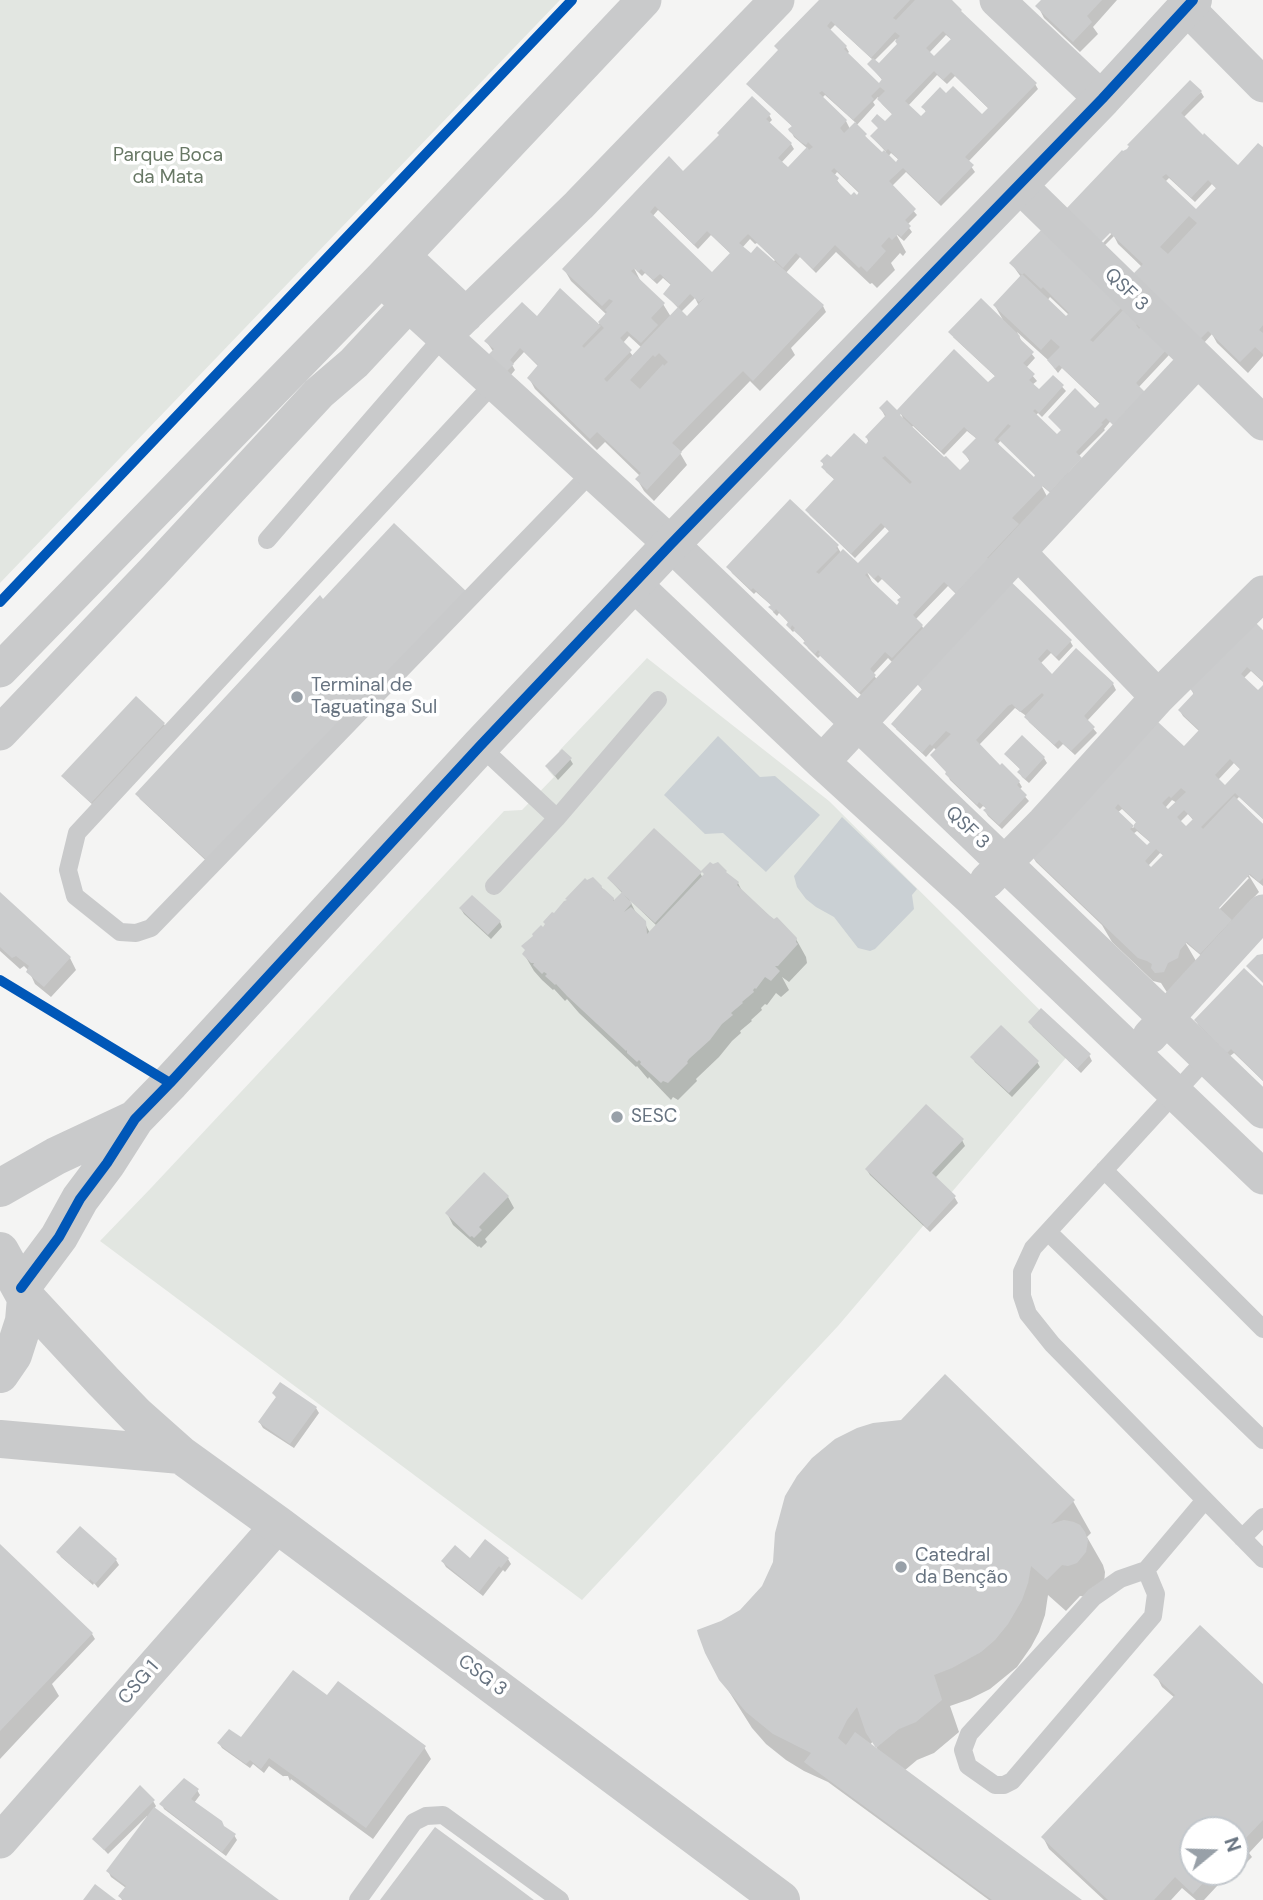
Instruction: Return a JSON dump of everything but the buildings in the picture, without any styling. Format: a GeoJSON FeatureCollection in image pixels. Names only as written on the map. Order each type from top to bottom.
{"type":"FeatureCollection","features":[{"type":"Feature","properties":{"kind":"street"},"geometry":{"type":"LineString","coordinates":[[0,670],[392,267],[644,0]]}},
{"type":"Feature","properties":{"kind":"street"},"geometry":{"type":"LineString","coordinates":[[454,326],[579,205],[777,0]]}},
{"type":"Feature","properties":{"kind":"street"},"geometry":{"type":"LineString","coordinates":[[997,0],[1102,99]]}},
{"type":"Feature","properties":{"kind":"street"},"geometry":{"type":"LineString","coordinates":[[0,1374],[13,1355],[24,1321],[23,1293],[80,1199],[135,1119],[671,544],[1102,99],[1190,4],[1263,85]]}},
{"type":"Feature","properties":{"kind":"street","name":"QSF 3"},"geometry":{"type":"LineString","coordinates":[[1019,185],[1263,423]]}},
{"type":"Feature","properties":{"kind":"street"},"geometry":{"type":"LineString","coordinates":[[392,267],[408,304],[454,326]]}},
{"type":"Feature","properties":{"kind":"street"},"geometry":{"type":"LineString","coordinates":[[392,267],[454,326]]}},
{"type":"Feature","properties":{"kind":"street"},"geometry":{"type":"LineString","coordinates":[[0,733],[319,393],[354,363],[408,304]]}},
{"type":"Feature","properties":{"kind":"street","name":"QSF 3"},"geometry":{"type":"LineString","coordinates":[[454,326],[495,383],[671,544],[1263,1111]]}},
{"type":"Feature","properties":{"kind":"street"},"geometry":{"type":"LineString","coordinates":[[822,762],[1198,360]]}},
{"type":"Feature","properties":{"kind":"street"},"geometry":{"type":"LineString","coordinates":[[1018,552],[1158,697]]}},
{"type":"Feature","properties":{"kind":"street"},"geometry":{"type":"LineString","coordinates":[[634,584],[971,898],[1263,1177]]}},
{"type":"Feature","properties":{"kind":"street"},"geometry":{"type":"LineString","coordinates":[[971,898],[1044,823],[1158,697],[1263,593]]}},
{"type":"Feature","properties":{"kind":"street"},"geometry":{"type":"LineString","coordinates":[[1133,1053],[1263,912]]}},
{"type":"Feature","properties":{"kind":"street"},"geometry":{"type":"LineString","coordinates":[[0,1188],[56,1156],[135,1119]]}},
{"type":"Feature","properties":{"kind":"street","name":"CSG 3"},"geometry":{"type":"LineString","coordinates":[[0,1251],[23,1293],[103,1381],[181,1455],[781,1900]]}},
{"type":"Feature","properties":{"kind":"street"},"geometry":{"type":"LineString","coordinates":[[0,1439],[181,1455]]}},
{"type":"Feature","properties":{"kind":"street","name":"CSG 1"},"geometry":{"type":"LineString","coordinates":[[0,1841],[278,1525]]}},
{"type":"Feature","properties":{"kind":"lane"},"geometry":{"type":"LineString","coordinates":[[267,540],[454,326]]}},
{"type":"Feature","properties":{"kind":"lane"},"geometry":{"type":"LineString","coordinates":[[495,383],[77,833],[68,870],[75,896],[120,932],[136,933],[151,928],[592,472]]}},
{"type":"Feature","properties":{"kind":"lane"},"geometry":{"type":"LineString","coordinates":[[494,886],[557,818],[658,700]]}},
{"type":"Feature","properties":{"kind":"lane"},"geometry":{"type":"LineString","coordinates":[[480,746],[557,818]]}},
{"type":"Feature","properties":{"kind":"lane"},"geometry":{"type":"LineString","coordinates":[[1207,1058],[1033,1248],[1022,1272],[1022,1296],[1028,1314],[1052,1344],[1263,1559]]}},
{"type":"Feature","properties":{"kind":"lane"},"geometry":{"type":"LineString","coordinates":[[1104,1170],[1263,1329]]}},
{"type":"Feature","properties":{"kind":"lane"},"geometry":{"type":"LineString","coordinates":[[1048,1232],[1263,1440]]}},
{"type":"Feature","properties":{"kind":"lane"},"geometry":{"type":"LineString","coordinates":[[1146,1570],[1156,1594],[1153,1616],[1012,1781],[995,1785],[968,1766],[963,1750],[969,1734],[1094,1597],[1120,1579],[1146,1570],[1205,1500]]}},
{"type":"Feature","properties":{"kind":"lane"},"geometry":{"type":"LineString","coordinates":[[1242,1538],[1263,1517]]}},
{"type":"Feature","properties":{"kind":"lane"},"geometry":{"type":"LineString","coordinates":[[358,1900],[414,1822],[426,1816],[443,1815],[560,1900]]}},
{"type":"Feature","properties":{"kind":"green space","name":"Parque Boca da Mata"},"geometry":{"type":"Polygon","coordinates":[[[0,0],[560,0],[0,583],[0,0]]]}},
{"type":"Feature","properties":{"kind":"green space","name":"SESC"},"geometry":{"type":"Polygon","coordinates":[[[647,658],[829,801],[1076,1046],[838,1326],[582,1600],[100,1241],[504,811],[522,810],[554,777],[548,770],[563,755],[559,751],[647,658]]]}},
{"type":"Feature","properties":{"kind":"shaded area"},"geometry":{"type":"Polygon","coordinates":[[[718,736],[760,777],[775,776],[820,815],[766,872],[723,833],[705,834],[664,795],[718,736]]]}},
{"type":"Feature","properties":{"kind":"shaded area"},"geometry":{"type":"Polygon","coordinates":[[[842,817],[917,889],[912,895],[914,909],[870,951],[858,948],[834,917],[806,899],[797,887],[794,876],[842,817]]]}},
{"type":"Feature","properties":{"kind":"cycle path"},"geometry":{"type":"LineString","coordinates":[[0,602],[572,0]]}},
{"type":"Feature","properties":{"kind":"cycle path"},"geometry":{"type":"LineString","coordinates":[[21,1288],[59,1237],[80,1199],[135,1119],[480,746],[671,544],[1102,99],[1193,0]]}},
{"type":"Feature","properties":{"kind":"cycle path"},"geometry":{"type":"LineString","coordinates":[[0,980],[170,1083]]}},
{"type":"Feature","properties":{"kind":"place","name":"Terminal de Taguatinga Sul"},"geometry":{"type":"Point","coordinates":[297,697]}},
{"type":"Feature","properties":{"kind":"place","name":"SESC"},"geometry":{"type":"Point","coordinates":[617,1117]}},
{"type":"Feature","properties":{"kind":"place","name":"Catedral da Benção"},"geometry":{"type":"Point","coordinates":[901,1567]}}]}
